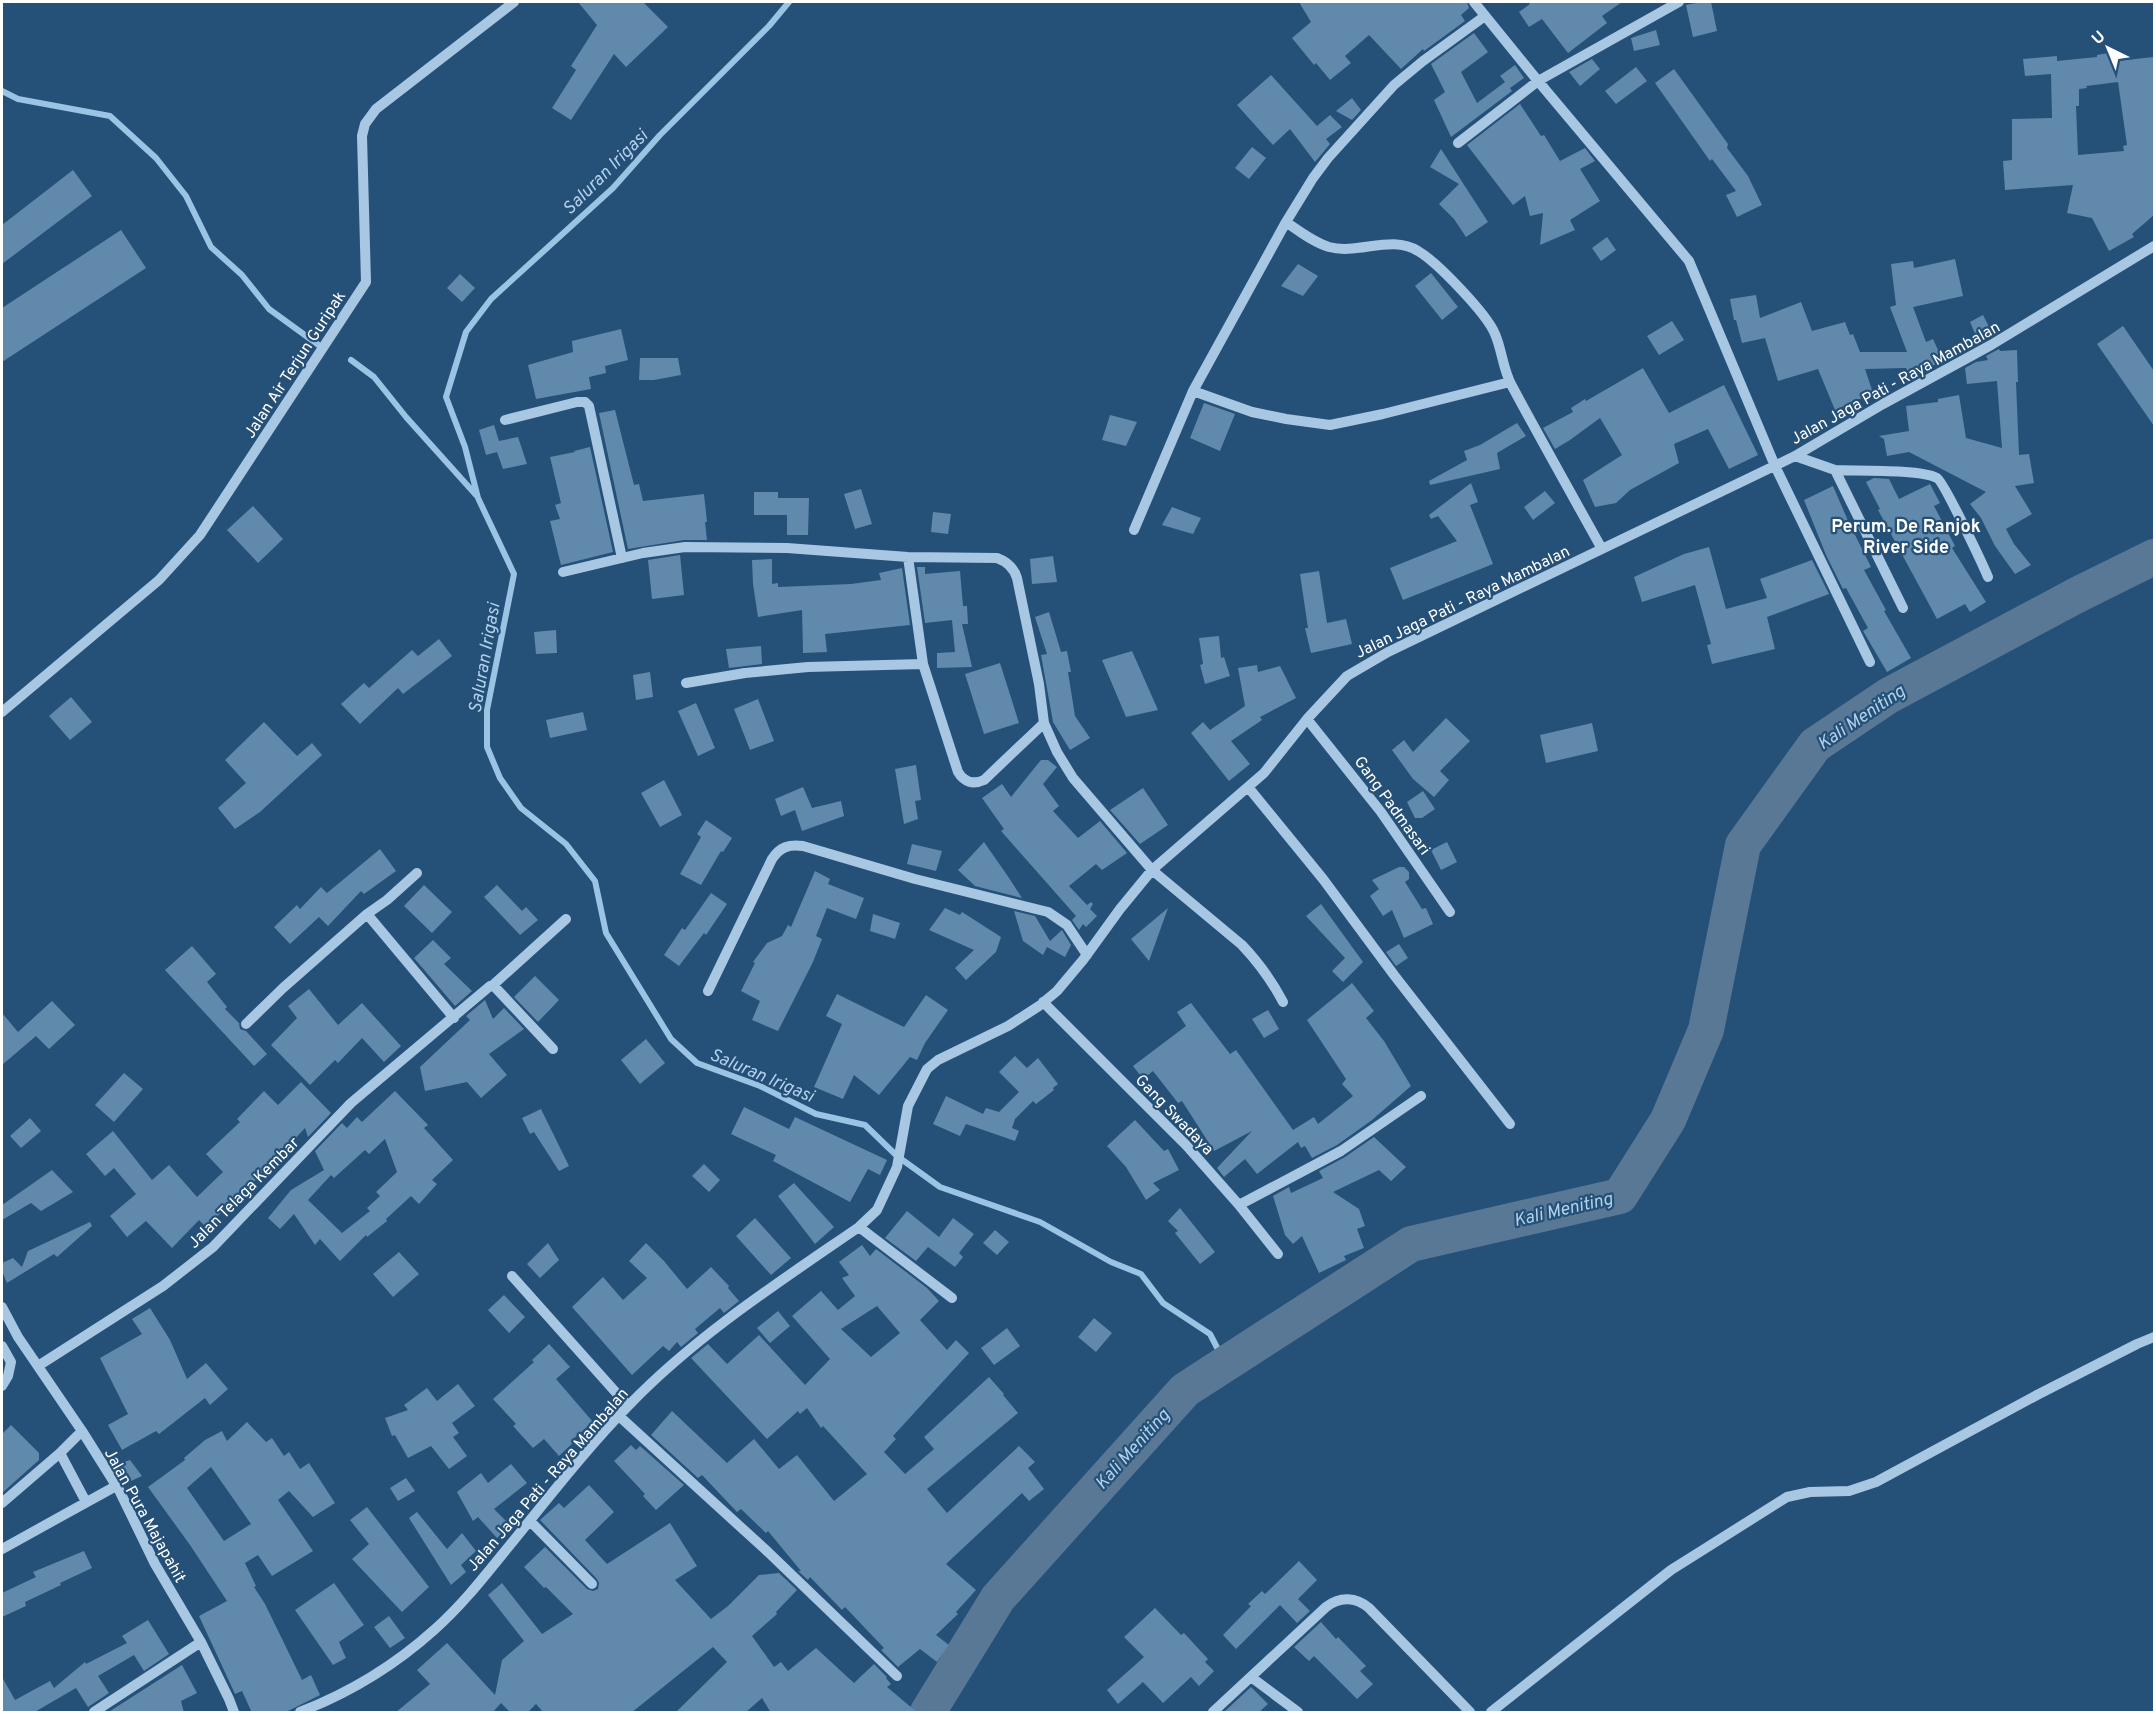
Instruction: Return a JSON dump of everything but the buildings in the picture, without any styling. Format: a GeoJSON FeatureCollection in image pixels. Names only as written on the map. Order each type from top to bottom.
{"type":"FeatureCollection","features":[{"type":"Feature","properties":{"kind":"street","name":"Jalan Air Terjun Guripak"},"geometry":{"type":"LineString","coordinates":[[2,712],[159,580],[201,535],[366,282],[362,136],[368,118],[376,109],[514,2]]}},
{"type":"Feature","properties":{"kind":"street"},"geometry":{"type":"LineString","coordinates":[[1474,2],[1689,261],[1775,466],[1870,662]]}},
{"type":"Feature","properties":{"kind":"street"},"geometry":{"type":"LineString","coordinates":[[1458,143],[1538,81],[1679,2]]}},
{"type":"Feature","properties":{"kind":"street"},"geometry":{"type":"LineString","coordinates":[[1134,530],[1193,391],[1286,222],[1328,158],[1394,85],[1422,61],[1485,16]]}},
{"type":"Feature","properties":{"kind":"street"},"geometry":{"type":"LineString","coordinates":[[1286,222],[1314,241],[1330,247],[1365,248],[1391,244],[1409,246],[1419,251],[1449,277],[1483,314],[1495,332],[1510,382],[1602,549]]}},
{"type":"Feature","properties":{"kind":"street","name":"Jalan Jaga Pati - Raya Mambalan"},"geometry":{"type":"LineString","coordinates":[[300,1713],[350,1690],[390,1665],[416,1645],[469,1595],[628,1406],[677,1360],[724,1322],[859,1227],[877,1210],[897,1167],[908,1106],[922,1075],[932,1064],[1008,1026],[1043,1002],[1071,976],[1135,889],[1152,870],[1264,773],[1307,719],[1347,676],[1371,662],[1795,456],[1883,404],[1991,345],[2154,246]]}},
{"type":"Feature","properties":{"kind":"street"},"geometry":{"type":"LineString","coordinates":[[1193,391],[1252,412],[1330,425],[1510,382]]}},
{"type":"Feature","properties":{"kind":"street"},"geometry":{"type":"LineString","coordinates":[[505,420],[577,402],[585,402],[589,406],[622,558]]}},
{"type":"Feature","properties":{"kind":"street"},"geometry":{"type":"LineString","coordinates":[[1795,456],[1835,470],[1919,473],[1936,477],[1948,494],[1989,576]]}},
{"type":"Feature","properties":{"kind":"street"},"geometry":{"type":"LineString","coordinates":[[1835,470],[1903,608]]}},
{"type":"Feature","properties":{"kind":"street"},"geometry":{"type":"LineString","coordinates":[[563,572],[664,549],[707,547],[787,548],[908,557],[998,558],[1012,567],[1017,578],[1039,684],[1044,723],[1057,752],[1073,778],[1152,870],[1242,945],[1266,972],[1283,1002]]}},
{"type":"Feature","properties":{"kind":"street"},"geometry":{"type":"LineString","coordinates":[[908,557],[923,664],[958,772],[966,781],[975,783],[984,780],[1044,723]]}},
{"type":"Feature","properties":{"kind":"street"},"geometry":{"type":"LineString","coordinates":[[686,683],[745,673],[808,667],[923,664]]}},
{"type":"Feature","properties":{"kind":"street","name":"Gang Padmasari"},"geometry":{"type":"LineString","coordinates":[[1307,719],[1382,812],[1449,912]]}},
{"type":"Feature","properties":{"kind":"street"},"geometry":{"type":"LineString","coordinates":[[1248,787],[1316,870],[1510,1124]]}},
{"type":"Feature","properties":{"kind":"street"},"geometry":{"type":"LineString","coordinates":[[708,991],[771,859],[781,849],[794,845],[915,879],[1048,912],[1067,925],[1087,955]]}},
{"type":"Feature","properties":{"kind":"street"},"geometry":{"type":"LineString","coordinates":[[246,1024],[328,948],[417,873]]}},
{"type":"Feature","properties":{"kind":"street"},"geometry":{"type":"LineString","coordinates":[[367,914],[454,1018]]}},
{"type":"Feature","properties":{"kind":"street","name":"Jalan Telaga Kembar"},"geometry":{"type":"LineString","coordinates":[[38,1366],[154,1292],[188,1267],[236,1224],[351,1103],[493,985],[566,919]]}},
{"type":"Feature","properties":{"kind":"street"},"geometry":{"type":"LineString","coordinates":[[493,985],[553,1048]]}},
{"type":"Feature","properties":{"kind":"street","name":"Gang Swadaya"},"geometry":{"type":"LineString","coordinates":[[1043,1002],[1186,1145],[1239,1205],[1278,1254]]}},
{"type":"Feature","properties":{"kind":"street"},"geometry":{"type":"LineString","coordinates":[[1239,1205],[1341,1151],[1421,1096]]}},
{"type":"Feature","properties":{"kind":"street"},"geometry":{"type":"LineString","coordinates":[[859,1227],[952,1298]]}},
{"type":"Feature","properties":{"kind":"street"},"geometry":{"type":"LineString","coordinates":[[512,1276],[628,1406]]}},
{"type":"Feature","properties":{"kind":"street","name":"Jalan Pura Majapahit"},"geometry":{"type":"LineString","coordinates":[[2,1307],[18,1337],[82,1431],[116,1486],[155,1564],[201,1642],[234,1713]]}},
{"type":"Feature","properties":{"kind":"street"},"geometry":{"type":"LineString","coordinates":[[1491,1713],[1671,1569],[1787,1497],[1810,1492],[1849,1491],[1876,1482],[2037,1395],[2154,1337]]}},
{"type":"Feature","properties":{"kind":"street"},"geometry":{"type":"LineString","coordinates":[[2,1346],[11,1362],[8,1376],[2,1386]]}},
{"type":"Feature","properties":{"kind":"street"},"geometry":{"type":"LineString","coordinates":[[618,1416],[768,1552],[897,1676]]}},
{"type":"Feature","properties":{"kind":"street"},"geometry":{"type":"LineString","coordinates":[[2,1503],[82,1431]]}},
{"type":"Feature","properties":{"kind":"street"},"geometry":{"type":"LineString","coordinates":[[60,1453],[86,1502]]}},
{"type":"Feature","properties":{"kind":"street"},"geometry":{"type":"LineString","coordinates":[[2,1549],[116,1486]]}},
{"type":"Feature","properties":{"kind":"street"},"geometry":{"type":"LineString","coordinates":[[530,1521],[592,1584]]}},
{"type":"Feature","properties":{"kind":"street"},"geometry":{"type":"LineString","coordinates":[[1213,1713],[1330,1604],[1351,1599],[1369,1608],[1470,1713]]}},
{"type":"Feature","properties":{"kind":"street"},"geometry":{"type":"LineString","coordinates":[[94,1713],[201,1642]]}},
{"type":"Feature","properties":{"kind":"street"},"geometry":{"type":"LineString","coordinates":[[1251,1677],[1298,1713]]}},
{"type":"Feature","properties":{"kind":"waterway","name":"Saluran Irigasi"},"geometry":{"type":"LineString","coordinates":[[789,2],[769,26],[660,135],[613,188],[491,299],[466,332],[446,397],[465,447],[478,498],[514,574],[487,710],[487,747],[500,778],[521,808],[566,844],[595,881],[606,933],[671,1039],[697,1063],[760,1086],[816,1114],[865,1125],[897,1156],[940,1187],[1040,1222],[1111,1262],[1141,1274],[1163,1303],[1210,1334],[1225,1363]]}},
{"type":"Feature","properties":{"kind":"waterway"},"geometry":{"type":"LineString","coordinates":[[2,91],[18,99],[110,116],[156,158],[186,196],[211,247],[242,275],[269,309],[324,349]]}},
{"type":"Feature","properties":{"kind":"waterway"},"geometry":{"type":"LineString","coordinates":[[351,360],[374,377],[406,417],[476,495]]}},
{"type":"Feature","properties":{"kind":"waterway","name":"Kali Meniting"},"geometry":{"type":"LineString","coordinates":[[928,1712],[998,1598],[1185,1390],[1411,1244],[1620,1196],[1668,1120],[1706,1030],[1743,845],[1815,745],[1888,696],[2077,595],[2154,557]]}},
{"type":"Feature","properties":{"kind":"district","name":"Perum. De Ranjok River Side"},"geometry":{"type":"Point","coordinates":[1906,536]}}]}
